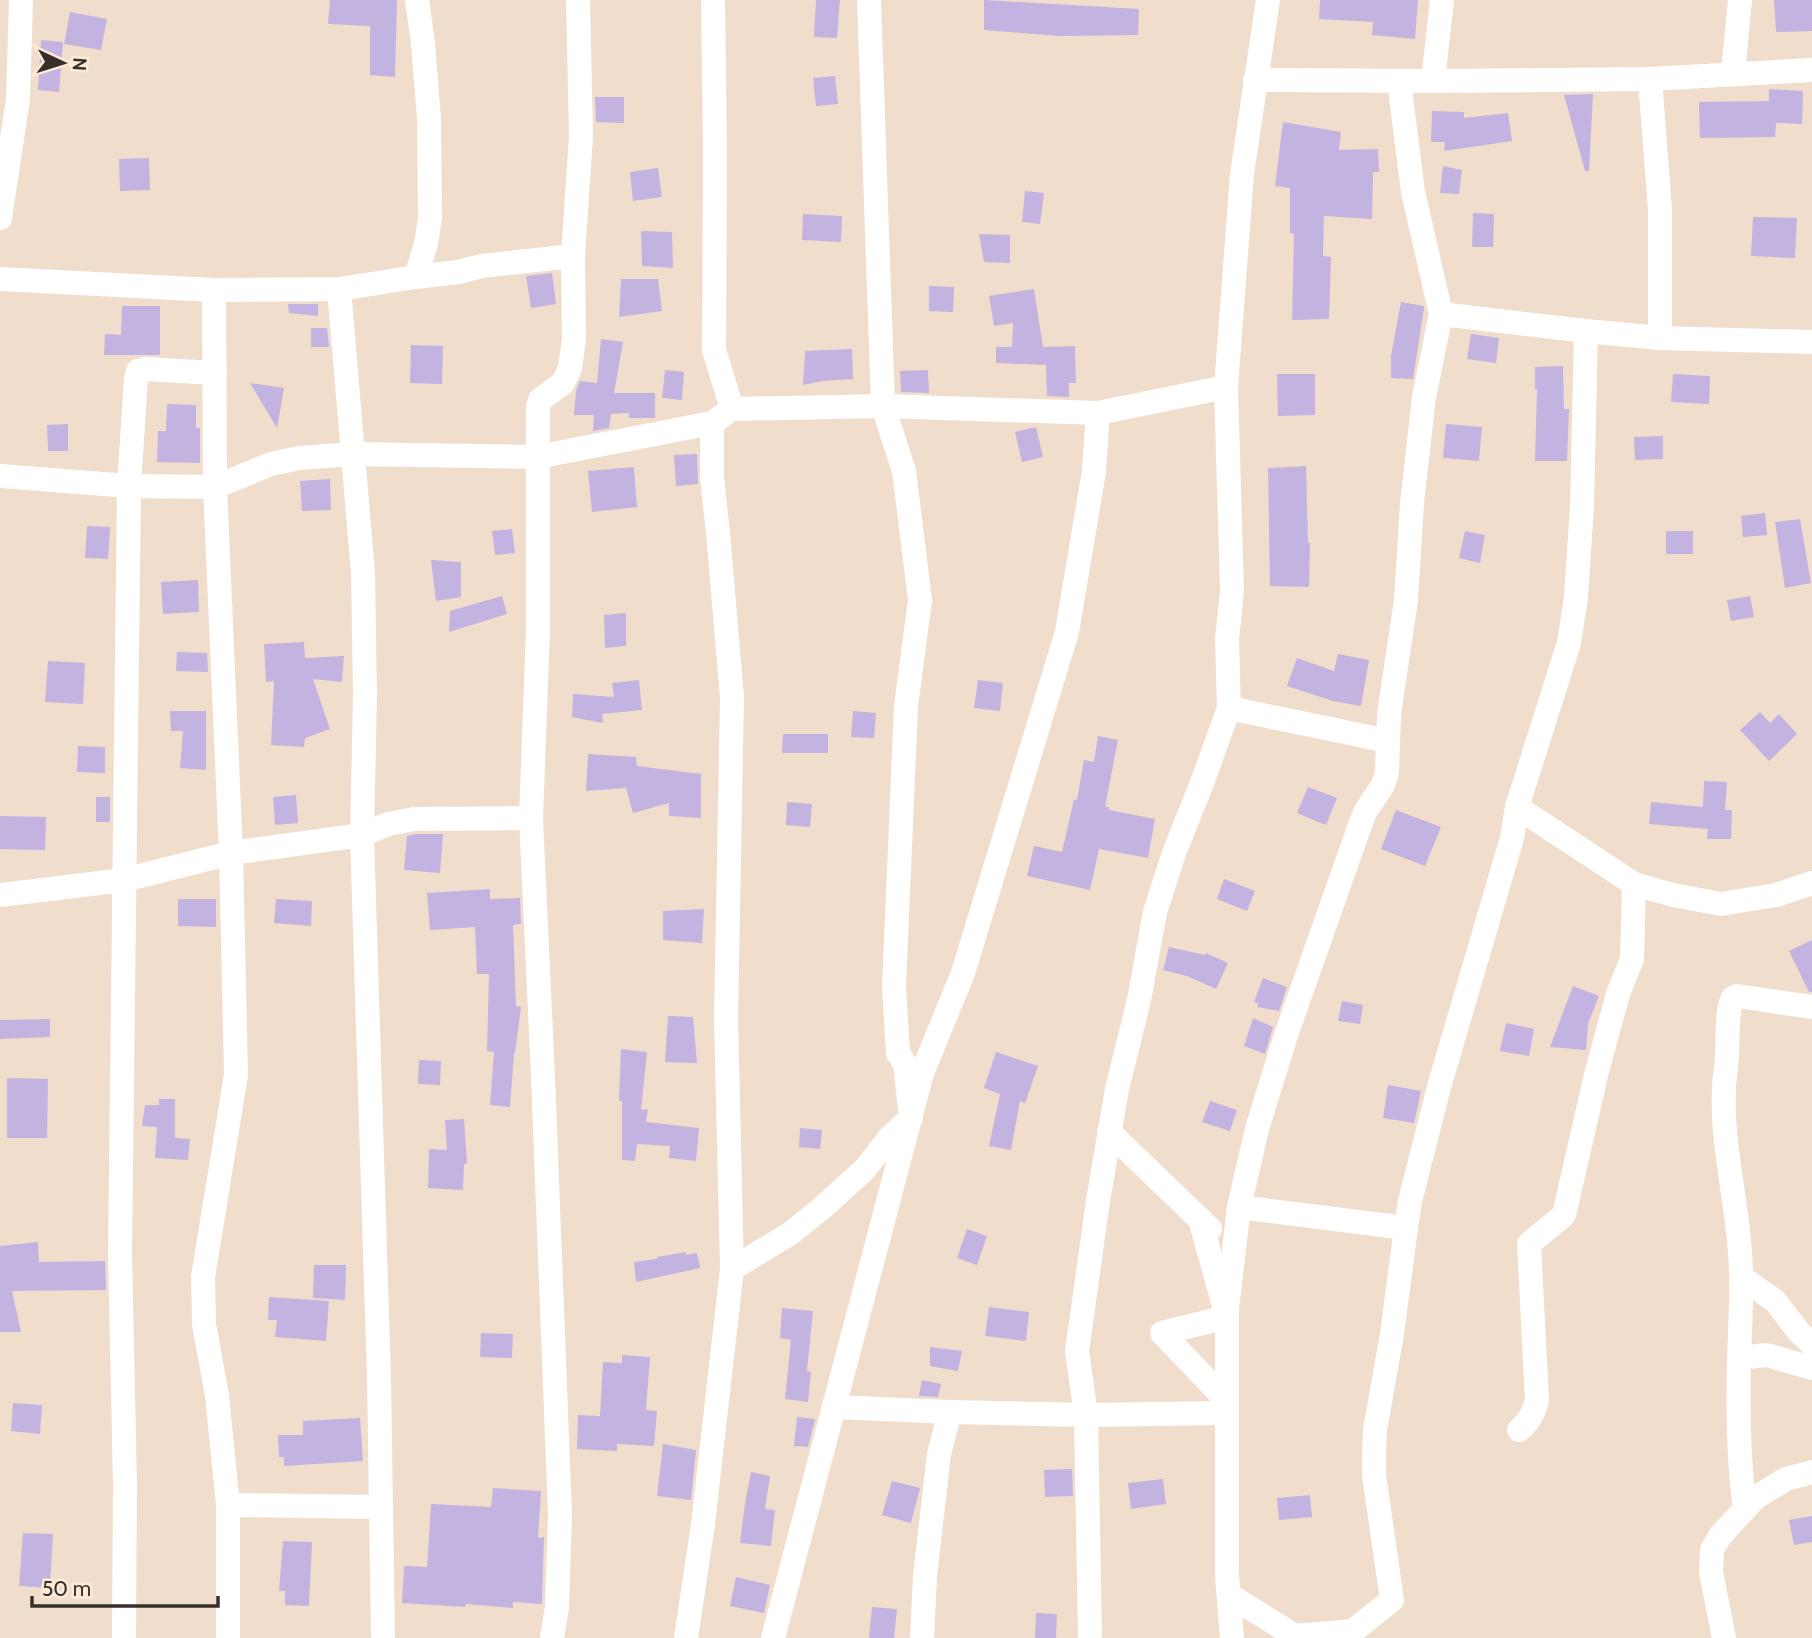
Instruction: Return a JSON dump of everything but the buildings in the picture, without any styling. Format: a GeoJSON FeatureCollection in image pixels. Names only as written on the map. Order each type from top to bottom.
{"type":"FeatureCollection","features":[{"type":"Feature","properties":{"kind":"street"},"geometry":{"type":"LineString","coordinates":[[0,218],[18,99],[21,0]]}},
{"type":"Feature","properties":{"kind":"street"},"geometry":{"type":"LineString","coordinates":[[416,277],[426,244],[430,218],[429,119],[417,0]]}},
{"type":"Feature","properties":{"kind":"street"},"geometry":{"type":"LineString","coordinates":[[552,1638],[557,1607],[559,1501],[531,818],[538,629],[538,407],[540,400],[563,383],[570,368],[574,339],[573,256],[581,136],[578,0]]}},
{"type":"Feature","properties":{"kind":"street"},"geometry":{"type":"LineString","coordinates":[[686,1638],[703,1524],[732,1269],[726,1019],[733,697],[712,478],[722,416],[714,350],[713,0]]}},
{"type":"Feature","properties":{"kind":"street"},"geometry":{"type":"LineString","coordinates":[[869,0],[883,406],[904,471],[920,600],[906,706],[894,987],[898,1053],[905,1064],[911,1118]]}},
{"type":"Feature","properties":{"kind":"street"},"geometry":{"type":"LineString","coordinates":[[1090,1638],[1086,1415],[1077,1351],[1117,1089],[1139,1000],[1155,912],[1174,853],[1229,708],[1227,639],[1232,591],[1226,387],[1241,174],[1268,0]]}},
{"type":"Feature","properties":{"kind":"street"},"geometry":{"type":"LineString","coordinates":[[1433,81],[1442,0]]}},
{"type":"Feature","properties":{"kind":"street"},"geometry":{"type":"LineString","coordinates":[[1733,73],[1740,0]]}},
{"type":"Feature","properties":{"kind":"street"},"geometry":{"type":"LineString","coordinates":[[1255,80],[1650,79],[1812,69]]}},
{"type":"Feature","properties":{"kind":"street"},"geometry":{"type":"LineString","coordinates":[[1650,79],[1660,210],[1660,338]]}},
{"type":"Feature","properties":{"kind":"street"},"geometry":{"type":"LineString","coordinates":[[1232,1638],[1227,1575],[1227,1317],[1239,1207],[1257,1129],[1291,1022],[1365,812],[1387,773],[1390,704],[1406,600],[1412,503],[1424,397],[1441,314],[1413,192],[1399,81]]}},
{"type":"Feature","properties":{"kind":"street"},"geometry":{"type":"LineString","coordinates":[[0,279],[214,290],[339,289],[458,272],[482,266],[573,256]]}},
{"type":"Feature","properties":{"kind":"street"},"geometry":{"type":"LineString","coordinates":[[339,289],[363,573],[365,695],[362,835],[373,1155],[383,1638]]}},
{"type":"Feature","properties":{"kind":"street"},"geometry":{"type":"LineString","coordinates":[[214,290],[215,487],[231,853],[236,1075],[203,1277],[204,1324],[217,1396],[228,1505],[228,1638]]}},
{"type":"Feature","properties":{"kind":"street"},"geometry":{"type":"LineString","coordinates":[[1441,314],[1660,338],[1812,342]]}},
{"type":"Feature","properties":{"kind":"street"},"geometry":{"type":"LineString","coordinates":[[1229,1595],[1296,1637],[1353,1632],[1392,1600],[1374,1475],[1375,1430],[1392,1334],[1410,1201],[1439,1087],[1512,838],[1517,807],[1569,643],[1576,597],[1582,506],[1586,331]]}},
{"type":"Feature","properties":{"kind":"street"},"geometry":{"type":"LineString","coordinates":[[124,1638],[125,1485],[120,1239],[129,486],[138,371],[145,369],[215,373]]}},
{"type":"Feature","properties":{"kind":"street"},"geometry":{"type":"LineString","coordinates":[[0,476],[129,486],[215,487],[271,464],[299,458],[353,454],[537,457],[722,416],[883,406],[1098,413],[1226,387]]}},
{"type":"Feature","properties":{"kind":"street"},"geometry":{"type":"LineString","coordinates":[[773,1638],[922,1073],[963,973],[1067,632],[1094,471],[1098,413]]}},
{"type":"Feature","properties":{"kind":"street"},"geometry":{"type":"LineString","coordinates":[[1229,708],[1388,741]]}},
{"type":"Feature","properties":{"kind":"street"},"geometry":{"type":"LineString","coordinates":[[1517,807],[1634,884],[1673,895],[1721,904],[1776,895],[1812,883]]}},
{"type":"Feature","properties":{"kind":"street"},"geometry":{"type":"LineString","coordinates":[[0,895],[124,880],[231,853],[362,835],[388,824],[414,819],[531,818]]}},
{"type":"Feature","properties":{"kind":"street"},"geometry":{"type":"LineString","coordinates":[[1519,1430],[1534,1411],[1537,1400],[1529,1244],[1564,1215],[1597,1071],[1618,994],[1632,959],[1634,884]]}},
{"type":"Feature","properties":{"kind":"street"},"geometry":{"type":"LineString","coordinates":[[1745,1509],[1740,1476],[1740,1251],[1723,1086],[1728,1057],[1730,1002],[1737,996],[1812,1007]]}},
{"type":"Feature","properties":{"kind":"street"},"geometry":{"type":"LineString","coordinates":[[732,1269],[791,1233],[822,1208],[865,1170],[890,1138],[911,1118]]}},
{"type":"Feature","properties":{"kind":"street"},"geometry":{"type":"LineString","coordinates":[[1110,1132],[1234,1251]]}},
{"type":"Feature","properties":{"kind":"street"},"geometry":{"type":"LineString","coordinates":[[1239,1207],[1406,1228]]}},
{"type":"Feature","properties":{"kind":"street"},"geometry":{"type":"LineString","coordinates":[[1200,1219],[1227,1317]]}},
{"type":"Feature","properties":{"kind":"street"},"geometry":{"type":"LineString","coordinates":[[1741,1277],[1775,1301],[1799,1332],[1812,1343]]}},
{"type":"Feature","properties":{"kind":"street"},"geometry":{"type":"LineString","coordinates":[[1227,1317],[1162,1333],[1227,1407]]}},
{"type":"Feature","properties":{"kind":"street"},"geometry":{"type":"LineString","coordinates":[[1739,1358],[1768,1354],[1812,1368]]}},
{"type":"Feature","properties":{"kind":"street"},"geometry":{"type":"LineString","coordinates":[[834,1408],[1086,1415],[1227,1407]]}},
{"type":"Feature","properties":{"kind":"street"},"geometry":{"type":"LineString","coordinates":[[922,1638],[925,1576],[939,1454],[950,1412]]}},
{"type":"Feature","properties":{"kind":"street"},"geometry":{"type":"LineString","coordinates":[[1724,1638],[1712,1572],[1712,1550],[1720,1536],[1755,1497],[1786,1479],[1812,1472]]}},
{"type":"Feature","properties":{"kind":"street"},"geometry":{"type":"LineString","coordinates":[[228,1505],[381,1507]]}}]}
